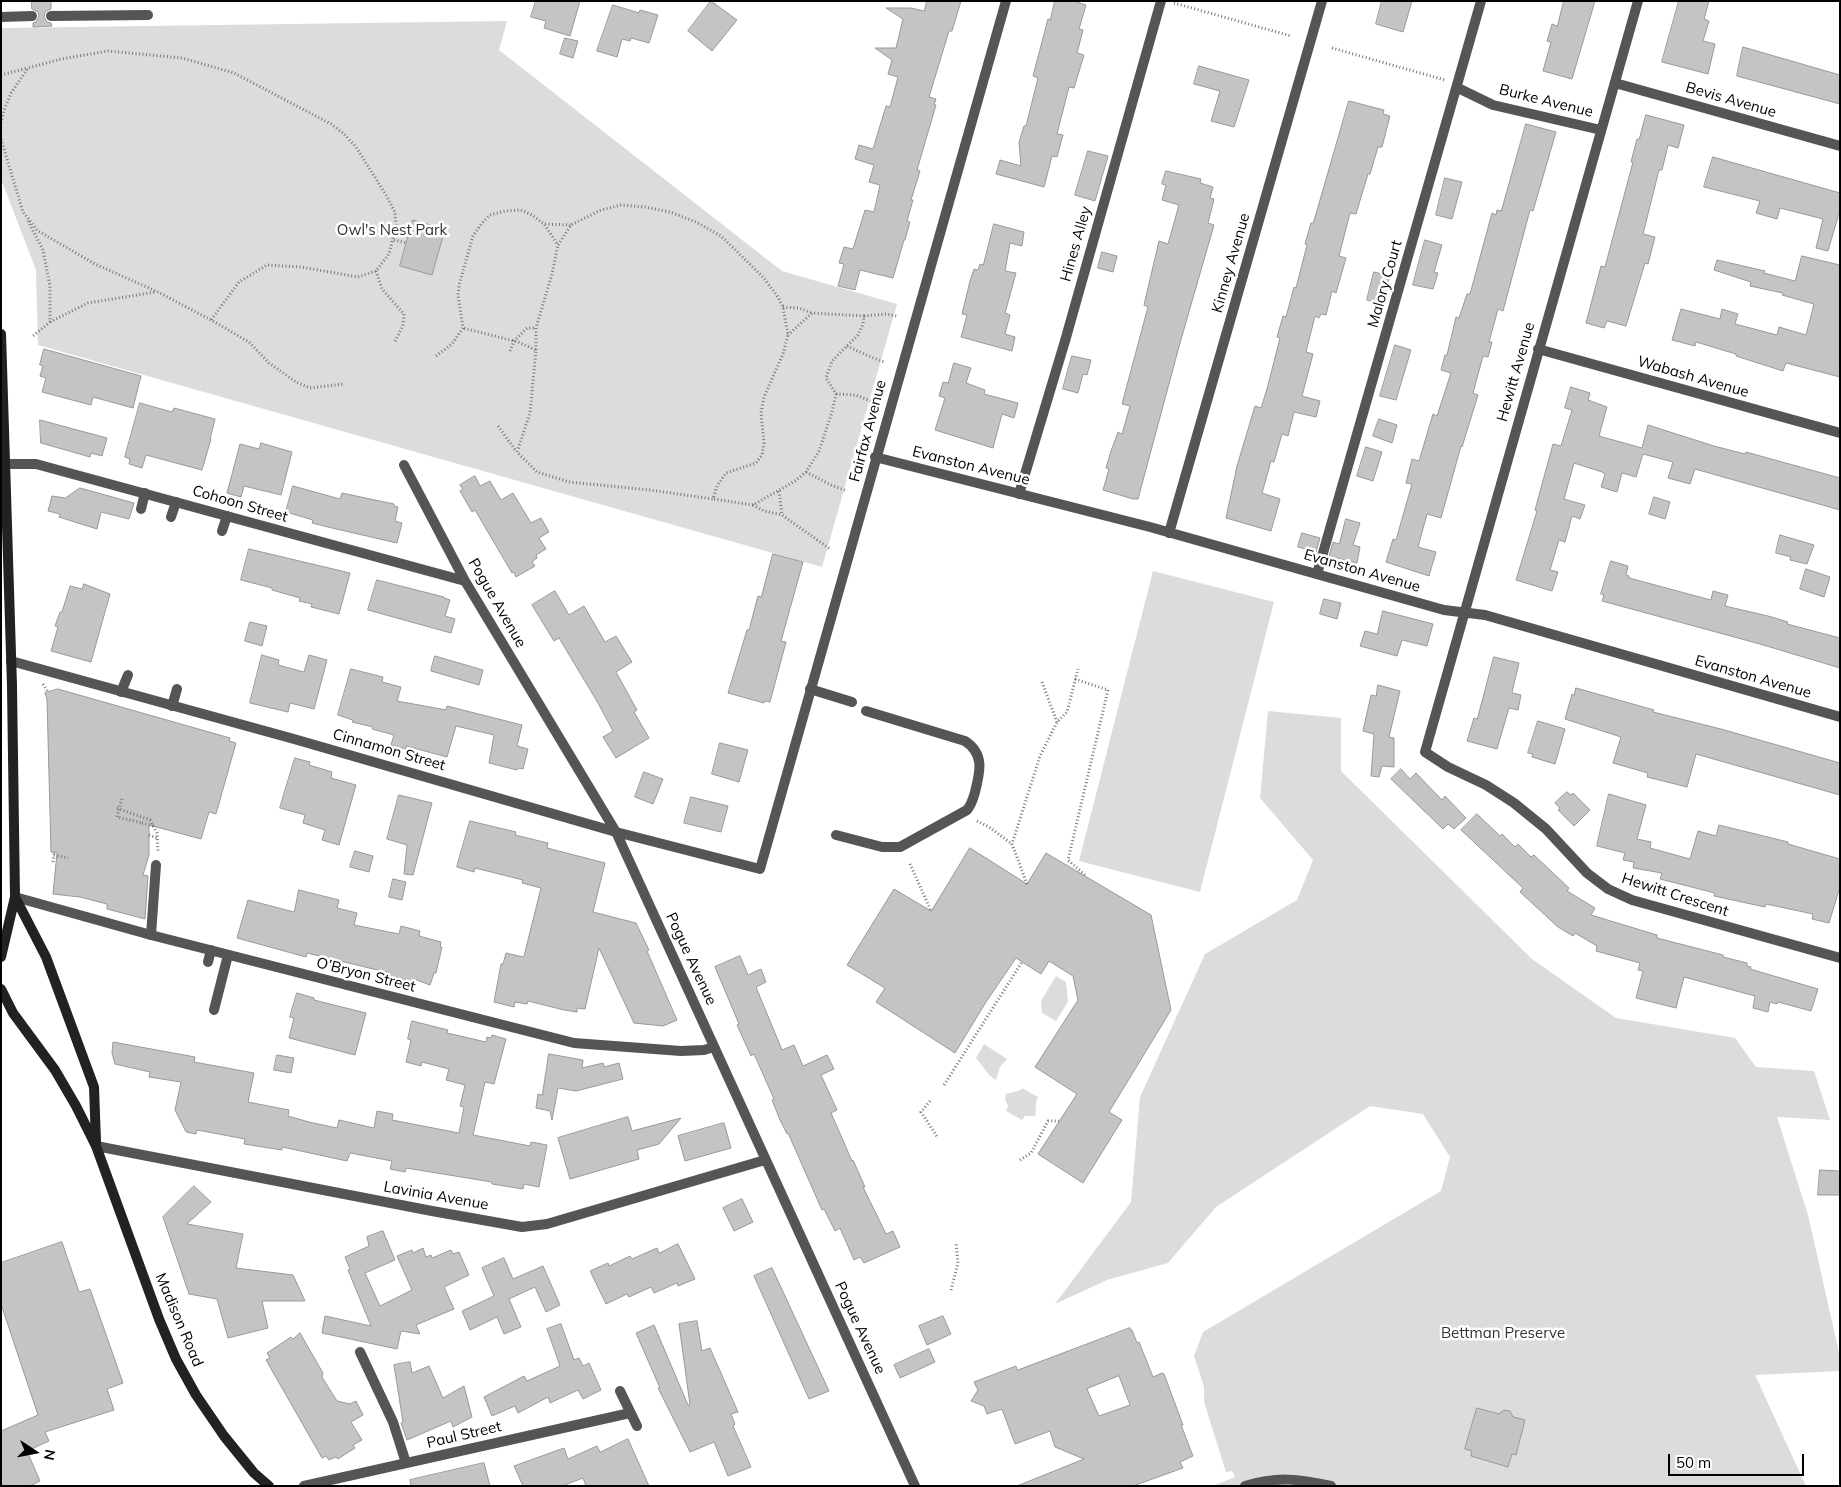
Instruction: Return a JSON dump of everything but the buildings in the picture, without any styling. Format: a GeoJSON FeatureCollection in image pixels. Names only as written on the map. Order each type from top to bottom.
{"type":"FeatureCollection","features":[{"type":"Feature","properties":{"kind":"main road","name":"Madison Road"},"geometry":{"type":"LineString","coordinates":[[1,334],[15,897],[1,957]]}},
{"type":"Feature","properties":{"kind":"main road","name":"Madison Road"},"geometry":{"type":"LineString","coordinates":[[15,897],[46,957],[94,1087],[96,1146]]}},
{"type":"Feature","properties":{"kind":"main road","name":"Madison Road"},"geometry":{"type":"LineString","coordinates":[[1,990],[13,1013],[55,1070],[96,1146],[176,1359],[196,1395],[224,1436],[254,1473],[269,1486]]}},
{"type":"Feature","properties":{"kind":"street","name":"Fairfax Avenue"},"geometry":{"type":"LineString","coordinates":[[760,869],[810,689],[870,485],[875,457],[1006,1]]}},
{"type":"Feature","properties":{"kind":"street","name":"Hines Alley"},"geometry":{"type":"LineString","coordinates":[[1019,494],[1065,341],[1161,1]]}},
{"type":"Feature","properties":{"kind":"street","name":"Kinney Avenue"},"geometry":{"type":"LineString","coordinates":[[1169,533],[1322,1]]}},
{"type":"Feature","properties":{"kind":"street","name":"Malory Court"},"geometry":{"type":"LineString","coordinates":[[1317,574],[1458,88],[1481,1]]}},
{"type":"Feature","properties":{"kind":"street","name":"Hewitt Avenue"},"geometry":{"type":"LineString","coordinates":[[1425,752],[1638,1]]}},
{"type":"Feature","properties":{"kind":"street"},"geometry":{"type":"LineString","coordinates":[[51,16],[148,15]]}},
{"type":"Feature","properties":{"kind":"street"},"geometry":{"type":"LineString","coordinates":[[1,17],[32,16]]}},
{"type":"Feature","properties":{"kind":"street","name":"Bevis Avenue"},"geometry":{"type":"LineString","coordinates":[[1615,83],[1840,146]]}},
{"type":"Feature","properties":{"kind":"street","name":"Burke Avenue"},"geometry":{"type":"LineString","coordinates":[[1458,88],[1493,105],[1601,130]]}},
{"type":"Feature","properties":{"kind":"street","name":"Wabash Avenue"},"geometry":{"type":"LineString","coordinates":[[1538,349],[1840,433]]}},
{"type":"Feature","properties":{"kind":"street","name":"Evanston Avenue"},"geometry":{"type":"LineString","coordinates":[[875,457],[1169,533],[1444,610],[1485,615],[1840,717]]}},
{"type":"Feature","properties":{"kind":"street","name":"Cohoon Street"},"geometry":{"type":"LineString","coordinates":[[5,464],[36,464],[465,581]]}},
{"type":"Feature","properties":{"kind":"street","name":"Pogue Avenue"},"geometry":{"type":"LineString","coordinates":[[404,464],[465,581],[616,832],[915,1486]]}},
{"type":"Feature","properties":{"kind":"street"},"geometry":{"type":"LineString","coordinates":[[141,509],[145,494]]}},
{"type":"Feature","properties":{"kind":"street"},"geometry":{"type":"LineString","coordinates":[[171,517],[176,502]]}},
{"type":"Feature","properties":{"kind":"street"},"geometry":{"type":"LineString","coordinates":[[222,532],[227,516]]}},
{"type":"Feature","properties":{"kind":"street","name":"Cinnamon Street"},"geometry":{"type":"LineString","coordinates":[[10,661],[294,738],[616,832],[760,869]]}},
{"type":"Feature","properties":{"kind":"street"},"geometry":{"type":"LineString","coordinates":[[121,692],[128,675]]}},
{"type":"Feature","properties":{"kind":"street"},"geometry":{"type":"LineString","coordinates":[[172,706],[177,689]]}},
{"type":"Feature","properties":{"kind":"street"},"geometry":{"type":"LineString","coordinates":[[810,689],[852,702]]}},
{"type":"Feature","properties":{"kind":"street"},"geometry":{"type":"LineString","coordinates":[[836,835],[882,847],[900,848],[967,810],[971,805],[981,771],[974,747],[965,741],[866,711]]}},
{"type":"Feature","properties":{"kind":"street","name":"Hewitt Crescent"},"geometry":{"type":"LineString","coordinates":[[1425,752],[1448,767],[1486,785],[1514,803],[1546,829],[1587,873],[1608,888],[1632,900],[1840,958]]}},
{"type":"Feature","properties":{"kind":"street"},"geometry":{"type":"LineString","coordinates":[[152,935],[156,866]]}},
{"type":"Feature","properties":{"kind":"street","name":"O’Bryon Street"},"geometry":{"type":"LineString","coordinates":[[15,897],[228,955],[574,1043],[681,1051],[704,1050],[714,1047]]}},
{"type":"Feature","properties":{"kind":"street"},"geometry":{"type":"LineString","coordinates":[[208,962],[211,950]]}},
{"type":"Feature","properties":{"kind":"street"},"geometry":{"type":"LineString","coordinates":[[214,1010],[228,955]]}},
{"type":"Feature","properties":{"kind":"street","name":"Lavinia Avenue"},"geometry":{"type":"LineString","coordinates":[[96,1146],[522,1227],[547,1224],[765,1160]]}},
{"type":"Feature","properties":{"kind":"street"},"geometry":{"type":"LineString","coordinates":[[360,1352],[393,1422],[406,1463]]}},
{"type":"Feature","properties":{"kind":"street"},"geometry":{"type":"LineString","coordinates":[[620,1391],[638,1426]]}},
{"type":"Feature","properties":{"kind":"street","name":"Paul Street"},"geometry":{"type":"LineString","coordinates":[[304,1486],[630,1413]]}},
{"type":"Feature","properties":{"kind":"street"},"geometry":{"type":"LineString","coordinates":[[1245,1486],[1281,1478],[1300,1479],[1331,1486]]}},
{"type":"Feature","properties":{"kind":"path"},"geometry":{"type":"LineString","coordinates":[[1169,1],[1291,36]]}},
{"type":"Feature","properties":{"kind":"path"},"geometry":{"type":"LineString","coordinates":[[1332,48],[1447,81]]}},
{"type":"Feature","properties":{"kind":"path"},"geometry":{"type":"LineString","coordinates":[[1,75],[61,59],[108,51],[182,58],[234,73],[331,124],[356,147],[386,195],[394,212],[396,226],[394,240],[389,254],[376,271],[358,277],[301,267],[267,266],[239,282],[211,320]]}},
{"type":"Feature","properties":{"kind":"path"},"geometry":{"type":"LineString","coordinates":[[1,123],[10,93],[28,68]]}},
{"type":"Feature","properties":{"kind":"path"},"geometry":{"type":"LineString","coordinates":[[1,139],[22,212],[43,250],[50,286],[50,322]]}},
{"type":"Feature","properties":{"kind":"path"},"geometry":{"type":"LineString","coordinates":[[516,452],[530,413],[536,350],[536,328],[552,274],[558,245],[572,225],[601,210],[621,205],[645,207],[679,215],[721,236],[763,277],[783,307],[788,334],[783,354],[764,397],[761,413],[764,443],[762,455],[756,463],[748,467],[726,473],[717,486],[713,499]]}},
{"type":"Feature","properties":{"kind":"path"},"geometry":{"type":"LineString","coordinates":[[436,356],[452,344],[463,328],[458,295],[459,285],[473,236],[482,222],[490,215],[505,211],[521,210],[544,224],[558,245]]}},
{"type":"Feature","properties":{"kind":"path"},"geometry":{"type":"LineString","coordinates":[[22,212],[38,231],[95,264],[158,292],[249,342],[269,363],[296,382],[310,388],[343,384]]}},
{"type":"Feature","properties":{"kind":"path"},"geometry":{"type":"LineString","coordinates":[[544,224],[572,225]]}},
{"type":"Feature","properties":{"kind":"path"},"geometry":{"type":"LineString","coordinates":[[394,240],[407,243]]}},
{"type":"Feature","properties":{"kind":"path"},"geometry":{"type":"LineString","coordinates":[[376,271],[382,289],[404,314],[403,326],[394,344]]}},
{"type":"Feature","properties":{"kind":"path"},"geometry":{"type":"LineString","coordinates":[[33,336],[50,322],[88,303],[158,292]]}},
{"type":"Feature","properties":{"kind":"path"},"geometry":{"type":"LineString","coordinates":[[783,307],[799,308],[812,313],[864,316],[886,314],[897,316]]}},
{"type":"Feature","properties":{"kind":"path"},"geometry":{"type":"LineString","coordinates":[[788,334],[812,313]]}},
{"type":"Feature","properties":{"kind":"path"},"geometry":{"type":"LineString","coordinates":[[752,505],[779,491],[806,472],[819,451],[836,394],[826,378],[832,361],[858,335],[864,316]]}},
{"type":"Feature","properties":{"kind":"path"},"geometry":{"type":"LineString","coordinates":[[463,328],[514,341],[536,350]]}},
{"type":"Feature","properties":{"kind":"path"},"geometry":{"type":"LineString","coordinates":[[510,351],[514,341],[527,328],[536,328]]}},
{"type":"Feature","properties":{"kind":"path"},"geometry":{"type":"LineString","coordinates":[[847,346],[884,362]]}},
{"type":"Feature","properties":{"kind":"path"},"geometry":{"type":"LineString","coordinates":[[836,394],[856,396],[873,402]]}},
{"type":"Feature","properties":{"kind":"path"},"geometry":{"type":"LineString","coordinates":[[498,426],[516,452],[537,472],[569,482],[650,490],[752,505],[764,511],[782,515],[830,549]]}},
{"type":"Feature","properties":{"kind":"path"},"geometry":{"type":"LineString","coordinates":[[806,472],[847,491]]}},
{"type":"Feature","properties":{"kind":"path"},"geometry":{"type":"LineString","coordinates":[[779,491],[782,515]]}},
{"type":"Feature","properties":{"kind":"path"},"geometry":{"type":"LineString","coordinates":[[1012,844],[1040,756],[1057,722],[1067,712],[1078,669]]}},
{"type":"Feature","properties":{"kind":"path"},"geometry":{"type":"LineString","coordinates":[[1075,679],[1108,690],[1068,860],[1084,875]]}},
{"type":"Feature","properties":{"kind":"path"},"geometry":{"type":"LineString","coordinates":[[1042,682],[1057,722]]}},
{"type":"Feature","properties":{"kind":"path"},"geometry":{"type":"LineString","coordinates":[[44,684],[48,692]]}},
{"type":"Feature","properties":{"kind":"path"},"geometry":{"type":"LineString","coordinates":[[122,799],[117,817],[154,826]]}},
{"type":"Feature","properties":{"kind":"path"},"geometry":{"type":"LineString","coordinates":[[117,808],[150,820],[157,833],[158,854]]}},
{"type":"Feature","properties":{"kind":"path"},"geometry":{"type":"LineString","coordinates":[[977,821],[989,827],[1012,844],[1028,884]]}},
{"type":"Feature","properties":{"kind":"path"},"geometry":{"type":"LineString","coordinates":[[149,835],[157,838]]}},
{"type":"Feature","properties":{"kind":"path"},"geometry":{"type":"LineString","coordinates":[[53,862],[54,855],[68,858]]}},
{"type":"Feature","properties":{"kind":"path"},"geometry":{"type":"LineString","coordinates":[[910,864],[931,912]]}},
{"type":"Feature","properties":{"kind":"path"},"geometry":{"type":"LineString","coordinates":[[944,1085],[1022,962]]}},
{"type":"Feature","properties":{"kind":"path"},"geometry":{"type":"LineString","coordinates":[[930,1101],[921,1112],[938,1138]]}},
{"type":"Feature","properties":{"kind":"path"},"geometry":{"type":"LineString","coordinates":[[1020,1160],[1031,1153],[1048,1121],[1059,1121]]}},
{"type":"Feature","properties":{"kind":"path"},"geometry":{"type":"LineString","coordinates":[[951,1290],[958,1262],[956,1242]]}},
{"type":"Feature","properties":{"kind":"green space","name":"Owl's Nest Park"},"geometry":{"type":"Polygon","coordinates":[[[507,21],[499,50],[782,271],[897,304],[822,567],[38,345],[36,270],[1,179],[1,28],[507,21]]]}},
{"type":"Feature","properties":{"kind":"green space"},"geometry":{"type":"Polygon","coordinates":[[[1153,571],[1274,602],[1200,892],[1079,861],[1153,571]]]}},
{"type":"Feature","properties":{"kind":"green space","name":"Bettman Preserve"},"geometry":{"type":"Polygon","coordinates":[[[1268,711],[1341,718],[1341,771],[1532,959],[1616,1018],[1735,1038],[1756,1067],[1814,1071],[1830,1120],[1777,1117],[1808,1215],[1840,1357],[1840,1371],[1755,1375],[1806,1486],[1213,1486],[1235,1477],[1232,1471],[1226,1472],[1204,1402],[1204,1387],[1194,1356],[1203,1332],[1441,1191],[1450,1157],[1423,1114],[1370,1106],[1216,1207],[1168,1263],[1107,1280],[1055,1304],[1131,1202],[1140,1097],[1205,954],[1297,900],[1313,860],[1260,798],[1268,711]]]}},
{"type":"Feature","properties":{"kind":"green space"},"geometry":{"type":"Polygon","coordinates":[[[1056,976],[1066,982],[1068,1002],[1056,1021],[1042,1013],[1041,1001],[1056,976]]]}},
{"type":"Feature","properties":{"kind":"green space"},"geometry":{"type":"Polygon","coordinates":[[[984,1044],[1007,1059],[1000,1067],[996,1080],[990,1076],[976,1058],[984,1044]]]}},
{"type":"Feature","properties":{"kind":"green space"},"geometry":{"type":"Polygon","coordinates":[[[1022,1088],[1038,1097],[1035,1116],[1025,1116],[1022,1120],[1006,1111],[1008,1106],[1005,1099],[1006,1094],[1021,1090],[1022,1088]]]}}]}
